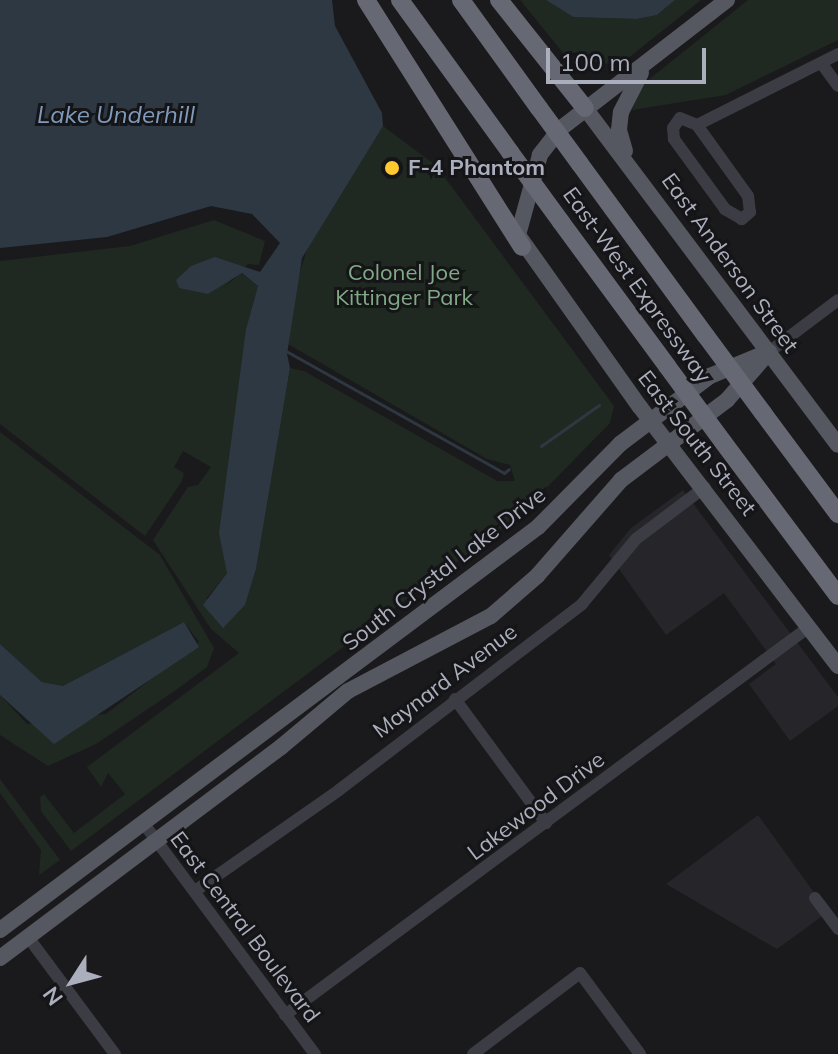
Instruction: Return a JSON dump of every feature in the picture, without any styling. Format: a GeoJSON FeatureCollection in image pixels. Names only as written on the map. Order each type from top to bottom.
{"type":"FeatureCollection","features":[{"type":"Feature","properties":{"kind":"highway"},"geometry":{"type":"LineString","coordinates":[[366,0],[522,247]]}},
{"type":"Feature","properties":{"kind":"highway","name":"East-West Expressway"},"geometry":{"type":"LineString","coordinates":[[400,0],[838,596]]}},
{"type":"Feature","properties":{"kind":"highway","name":"East-West Expressway"},"geometry":{"type":"LineString","coordinates":[[461,0],[838,514]]}},
{"type":"Feature","properties":{"kind":"highway"},"geometry":{"type":"LineString","coordinates":[[499,0],[585,108]]}},
{"type":"Feature","properties":{"kind":"main road"},"geometry":{"type":"LineString","coordinates":[[522,247],[519,226],[540,155],[585,108],[650,62],[727,0]]}},
{"type":"Feature","properties":{"kind":"main road"},"geometry":{"type":"LineString","coordinates":[[632,166],[619,124],[632,85],[650,62]]}},
{"type":"Feature","properties":{"kind":"main road","name":"East Anderson Street"},"geometry":{"type":"LineString","coordinates":[[585,108],[632,166],[838,445]]}},
{"type":"Feature","properties":{"kind":"main road","name":"East South Street"},"geometry":{"type":"LineString","coordinates":[[522,247],[838,666]]}},
{"type":"Feature","properties":{"kind":"main road","name":"South Crystal Lake Drive"},"geometry":{"type":"LineString","coordinates":[[0,930],[538,527],[610,453],[651,420],[710,376],[769,352]]}},
{"type":"Feature","properties":{"kind":"main road","name":"South Crystal Lake Drive"},"geometry":{"type":"LineString","coordinates":[[0,958],[348,691],[491,616],[537,576],[621,480],[727,400],[769,352]]}},
{"type":"Feature","properties":{"kind":"street"},"geometry":{"type":"LineString","coordinates":[[697,125],[748,196],[750,212],[742,219],[725,209],[674,139],[673,128],[680,118],[697,125],[838,54]]}},
{"type":"Feature","properties":{"kind":"street"},"geometry":{"type":"LineString","coordinates":[[822,64],[838,86]]}},
{"type":"Feature","properties":{"kind":"street","name":"South Crystal Lake Drive"},"geometry":{"type":"LineString","coordinates":[[769,352],[838,300]]}},
{"type":"Feature","properties":{"kind":"street","name":"Maynard Avenue"},"geometry":{"type":"LineString","coordinates":[[195,891],[339,790],[582,604],[636,539],[705,487]]}},
{"type":"Feature","properties":{"kind":"street","name":"Lakewood Drive"},"geometry":{"type":"LineString","coordinates":[[285,1015],[809,627]]}},
{"type":"Feature","properties":{"kind":"street"},"geometry":{"type":"LineString","coordinates":[[455,699],[546,823]]}},
{"type":"Feature","properties":{"kind":"street","name":"East Central Boulevard"},"geometry":{"type":"LineString","coordinates":[[144,824],[315,1054]]}},
{"type":"Feature","properties":{"kind":"street"},"geometry":{"type":"LineString","coordinates":[[815,898],[838,929]]}},
{"type":"Feature","properties":{"kind":"street"},"geometry":{"type":"LineString","coordinates":[[28,937],[115,1054]]}},
{"type":"Feature","properties":{"kind":"street"},"geometry":{"type":"LineString","coordinates":[[473,1054],[580,973],[640,1054]]}},
{"type":"Feature","properties":{"kind":"shaded area"},"geometry":{"type":"Polygon","coordinates":[[[683,490],[838,697],[838,706],[790,741],[749,684],[776,664],[724,593],[666,635],[609,555],[631,528],[683,490]]]}},
{"type":"Feature","properties":{"kind":"shaded area"},"geometry":{"type":"Polygon","coordinates":[[[758,815],[828,912],[777,949],[666,884],[758,815]]]}},
{"type":"Feature","properties":{"kind":"green space"},"geometry":{"type":"Polygon","coordinates":[[[520,0],[546,0],[573,17],[637,19],[657,15],[675,0],[701,0],[627,59],[605,64],[564,54],[520,0]]]}},
{"type":"Feature","properties":{"kind":"green space"},"geometry":{"type":"Polygon","coordinates":[[[748,0],[838,0],[838,40],[726,95],[632,110],[642,85],[748,0]]]}},
{"type":"Feature","properties":{"kind":"green space","name":"Colonel Joe Kittinger Park"},"geometry":{"type":"Polygon","coordinates":[[[383,126],[434,164],[452,187],[614,406],[610,423],[522,513],[71,851],[41,811],[40,797],[44,794],[74,833],[125,794],[108,773],[101,787],[87,767],[239,653],[211,629],[153,540],[188,487],[198,485],[211,467],[183,451],[174,467],[184,473],[182,481],[145,536],[0,424],[0,261],[130,246],[214,220],[265,241],[259,265],[248,264],[223,288],[241,273],[258,286],[246,329],[227,573],[206,599],[236,614],[245,605],[256,569],[290,368],[304,371],[497,481],[515,481],[510,465],[487,459],[288,344],[296,284],[310,240],[383,126]]]}},
{"type":"Feature","properties":{"kind":"green space"},"geometry":{"type":"Polygon","coordinates":[[[0,432],[160,555],[214,648],[207,667],[176,690],[96,744],[48,766],[0,735],[0,695],[27,724],[106,714],[199,642],[184,622],[63,686],[42,682],[0,644],[0,432]]]}},
{"type":"Feature","properties":{"kind":"green space"},"geometry":{"type":"Polygon","coordinates":[[[0,779],[60,860],[39,875],[41,850],[0,793],[0,779]]]}},
{"type":"Feature","properties":{"kind":"water","name":"Lake Underhill"},"geometry":{"type":"Polygon","coordinates":[[[0,0],[332,0],[335,26],[382,113],[383,126],[302,258],[287,354],[290,368],[256,569],[245,605],[223,628],[203,605],[227,573],[219,533],[246,329],[258,286],[242,273],[208,294],[179,288],[176,280],[191,266],[215,257],[260,272],[280,243],[252,214],[211,206],[107,237],[0,248],[0,0]]]}},
{"type":"Feature","properties":{"kind":"water"},"geometry":{"type":"Polygon","coordinates":[[[546,0],[675,0],[657,15],[637,19],[573,17],[546,0]]]}},
{"type":"Feature","properties":{"kind":"water"},"geometry":{"type":"Polygon","coordinates":[[[184,622],[199,647],[54,744],[0,695],[0,644],[42,682],[63,686],[184,622]]]}},
{"type":"Feature","properties":{"kind":"waterway"},"geometry":{"type":"LineString","coordinates":[[286,351],[504,473],[509,469]]}},
{"type":"Feature","properties":{"kind":"waterway"},"geometry":{"type":"LineString","coordinates":[[541,446],[599,405]]}},
{"type":"Feature","properties":{"kind":"place","name":"F-4 Phantom"},"geometry":{"type":"Point","coordinates":[392,168]}}]}
